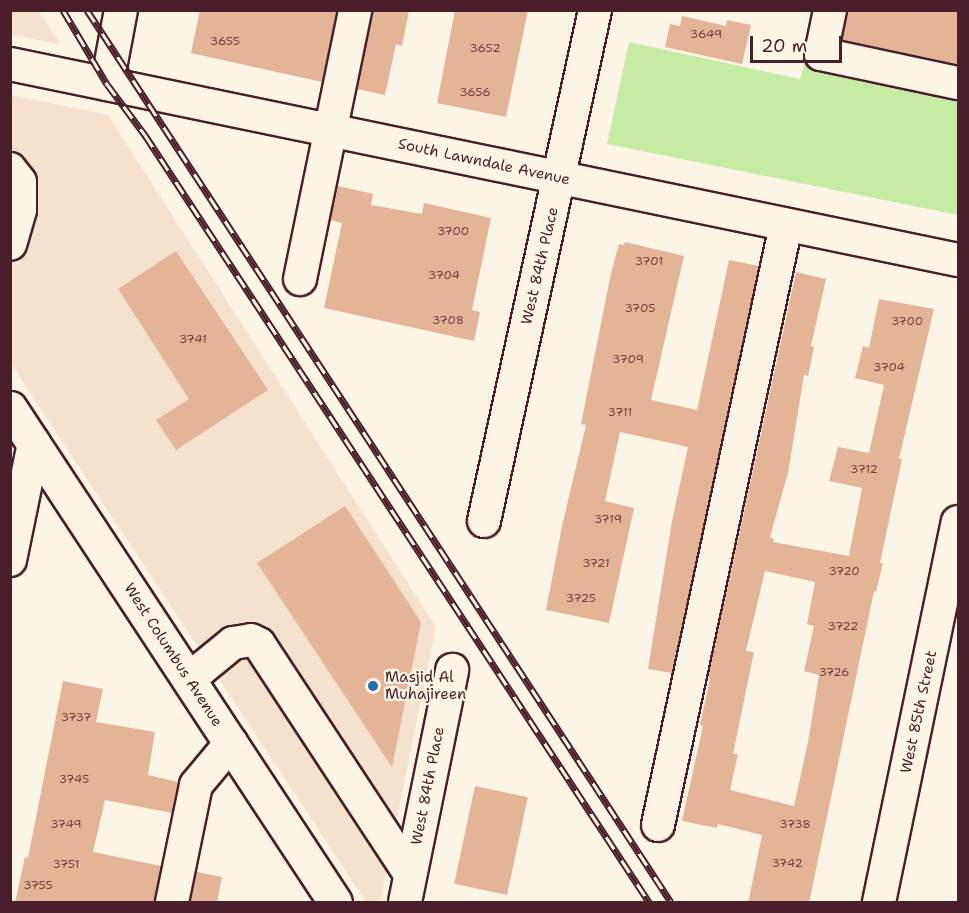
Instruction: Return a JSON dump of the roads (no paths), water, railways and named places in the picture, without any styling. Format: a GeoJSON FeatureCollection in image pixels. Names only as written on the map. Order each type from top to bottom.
{"type":"FeatureCollection","features":[{"type":"Feature","properties":{"kind":"main road","name":"West Columbus Avenue"},"geometry":{"type":"LineString","coordinates":[[10,408],[335,903]]}},
{"type":"Feature","properties":{"kind":"street"},"geometry":{"type":"LineString","coordinates":[[107,84],[120,10]]}},
{"type":"Feature","properties":{"kind":"street"},"geometry":{"type":"LineString","coordinates":[[300,279],[355,10]]}},
{"type":"Feature","properties":{"kind":"street","name":"West 84th Place"},"geometry":{"type":"LineString","coordinates":[[484,521],[595,10]]}},
{"type":"Feature","properties":{"kind":"street"},"geometry":{"type":"LineString","coordinates":[[830,10],[821,54],[958,83]]}},
{"type":"Feature","properties":{"kind":"street","name":"South Lawndale Avenue"},"geometry":{"type":"LineString","coordinates":[[10,64],[958,260]]}},
{"type":"Feature","properties":{"kind":"street"},"geometry":{"type":"LineString","coordinates":[[10,169],[20,182],[20,210],[10,244]]}},
{"type":"Feature","properties":{"kind":"street"},"geometry":{"type":"LineString","coordinates":[[658,825],[786,225]]}},
{"type":"Feature","properties":{"kind":"street"},"geometry":{"type":"LineString","coordinates":[[10,560],[34,443]]}},
{"type":"Feature","properties":{"kind":"street","name":"West 85th Street"},"geometry":{"type":"LineString","coordinates":[[879,903],[958,522]]}},
{"type":"Feature","properties":{"kind":"street"},"geometry":{"type":"LineString","coordinates":[[189,679],[233,644],[251,640],[259,644],[408,888]]}},
{"type":"Feature","properties":{"kind":"street","name":"West 84th Place"},"geometry":{"type":"LineString","coordinates":[[408,888],[452,670]]}},
{"type":"Feature","properties":{"kind":"street"},"geometry":{"type":"LineString","coordinates":[[172,903],[196,785],[231,743]]}},
{"type":"Feature","properties":{"kind":"railway"},"geometry":{"type":"LineString","coordinates":[[63,10],[107,84],[145,135],[649,902]]}},
{"type":"Feature","properties":{"kind":"railway"},"geometry":{"type":"LineString","coordinates":[[87,10],[671,902]]}},
{"type":"Feature","properties":{"kind":"place","name":"Masjid Al Muhajireen"},"geometry":{"type":"Point","coordinates":[373,686]}}]}
